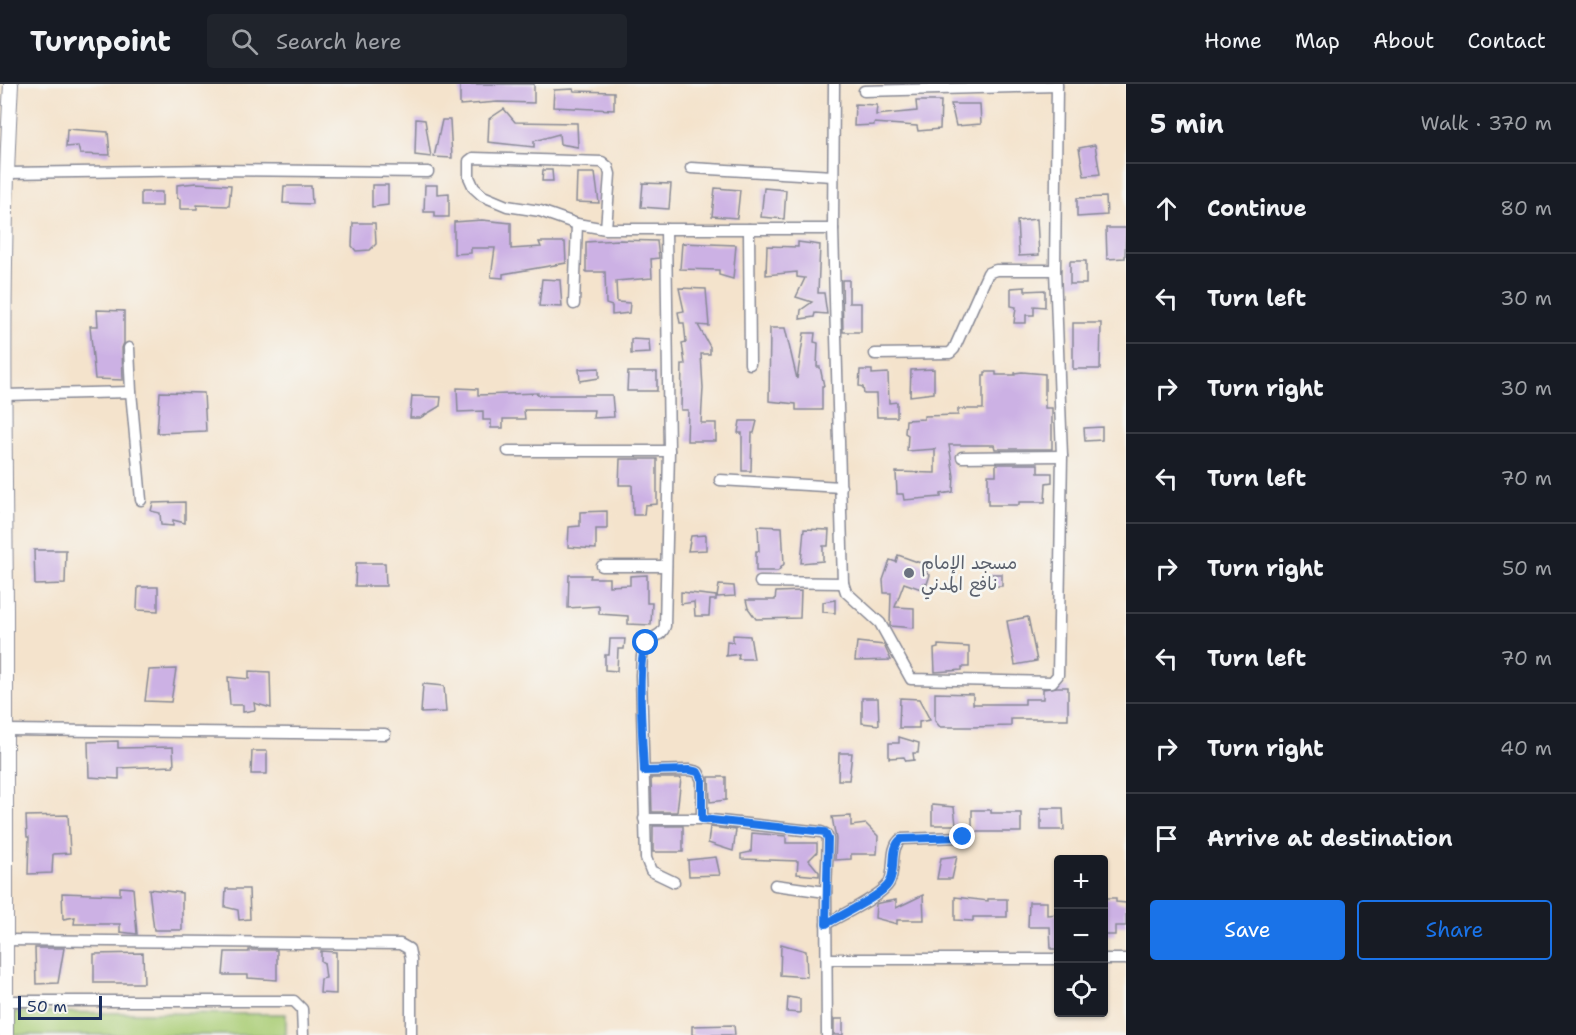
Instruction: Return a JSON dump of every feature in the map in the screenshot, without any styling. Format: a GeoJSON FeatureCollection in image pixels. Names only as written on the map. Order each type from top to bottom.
{"type":"FeatureCollection","features":[{"type":"Feature","properties":{"kind":"main road"},"geometry":{"type":"LineString","coordinates":[[6,1035],[3,213],[8,173],[11,84]]}},
{"type":"Feature","properties":{"kind":"street"},"geometry":{"type":"LineString","coordinates":[[834,84],[833,229],[843,583],[846,592],[876,617],[911,679],[1041,682],[1056,680],[1058,675],[1062,456],[1055,270],[1057,85],[864,91]]}},
{"type":"Feature","properties":{"kind":"street"},"geometry":{"type":"LineString","coordinates":[[606,229],[610,174],[608,166],[602,162],[470,159],[469,177],[474,188],[483,196],[507,206],[540,211],[577,224],[606,229],[833,229]]}},
{"type":"Feature","properties":{"kind":"street"},"geometry":{"type":"LineString","coordinates":[[691,168],[833,176]]}},
{"type":"Feature","properties":{"kind":"street"},"geometry":{"type":"LineString","coordinates":[[8,173],[215,170],[428,172]]}},
{"type":"Feature","properties":{"kind":"street"},"geometry":{"type":"LineString","coordinates":[[574,304],[577,224]]}},
{"type":"Feature","properties":{"kind":"street"},"geometry":{"type":"LineString","coordinates":[[666,229],[669,451],[665,626],[660,634],[646,643],[641,675],[647,865],[651,871],[674,882]]}},
{"type":"Feature","properties":{"kind":"street"},"geometry":{"type":"LineString","coordinates":[[749,229],[750,364]]}},
{"type":"Feature","properties":{"kind":"street"},"geometry":{"type":"LineString","coordinates":[[875,354],[950,353],[954,349],[988,273],[991,271],[1055,270]]}},
{"type":"Feature","properties":{"kind":"street"},"geometry":{"type":"LineString","coordinates":[[129,348],[141,500]]}},
{"type":"Feature","properties":{"kind":"street"},"geometry":{"type":"LineString","coordinates":[[3,389],[131,392]]}},
{"type":"Feature","properties":{"kind":"street"},"geometry":{"type":"LineString","coordinates":[[508,451],[669,451]]}},
{"type":"Feature","properties":{"kind":"street"},"geometry":{"type":"LineString","coordinates":[[962,457],[1062,456]]}},
{"type":"Feature","properties":{"kind":"street"},"geometry":{"type":"LineString","coordinates":[[720,480],[841,487]]}},
{"type":"Feature","properties":{"kind":"street"},"geometry":{"type":"LineString","coordinates":[[602,566],[666,566]]}},
{"type":"Feature","properties":{"kind":"street"},"geometry":{"type":"LineString","coordinates":[[760,582],[843,583]]}},
{"type":"Feature","properties":{"kind":"street"},"geometry":{"type":"LineString","coordinates":[[6,730],[385,734]]}},
{"type":"Feature","properties":{"kind":"street"},"geometry":{"type":"LineString","coordinates":[[644,771],[690,770],[698,772],[702,780],[702,819]]}},
{"type":"Feature","properties":{"kind":"street"},"geometry":{"type":"LineString","coordinates":[[644,819],[702,819],[825,832],[828,839],[827,1035]]}},
{"type":"Feature","properties":{"kind":"street"},"geometry":{"type":"LineString","coordinates":[[826,924],[872,897],[889,884],[895,845],[901,839],[963,837]]}},
{"type":"Feature","properties":{"kind":"street"},"geometry":{"type":"LineString","coordinates":[[775,885],[826,892]]}},
{"type":"Feature","properties":{"kind":"street"},"geometry":{"type":"LineString","coordinates":[[6,940],[400,944],[409,949],[411,959],[411,1035]]}},
{"type":"Feature","properties":{"kind":"street"},"geometry":{"type":"LineString","coordinates":[[827,959],[1054,959]]}},
{"type":"Feature","properties":{"kind":"street"},"geometry":{"type":"LineString","coordinates":[[1108,959],[1126,959]]}},
{"type":"Feature","properties":{"kind":"street"},"geometry":{"type":"LineString","coordinates":[[7,1002],[294,1001],[302,1009],[303,1035]]}},
{"type":"Feature","properties":{"kind":"green space"},"geometry":{"type":"Polygon","coordinates":[[[11,1012],[286,1014],[286,1035],[11,1035],[11,1012]]]}},
{"type":"Feature","properties":{"kind":"building"},"geometry":{"type":"Polygon","coordinates":[[[460,84],[534,84],[534,103],[498,102],[460,105],[460,84]]]}},
{"type":"Feature","properties":{"kind":"building"},"geometry":{"type":"Polygon","coordinates":[[[573,89],[574,91],[614,92],[614,110],[553,107],[554,90],[573,89]]]}},
{"type":"Feature","properties":{"kind":"building"},"geometry":{"type":"Polygon","coordinates":[[[916,101],[941,101],[940,129],[918,131],[917,126],[874,123],[874,125],[854,126],[855,104],[877,105],[876,115],[917,111],[916,101]]]}},
{"type":"Feature","properties":{"kind":"building"},"geometry":{"type":"Polygon","coordinates":[[[951,104],[980,104],[981,124],[956,126],[951,104]]]}},
{"type":"Feature","properties":{"kind":"building"},"geometry":{"type":"Polygon","coordinates":[[[504,109],[515,122],[577,123],[578,147],[560,144],[559,134],[534,141],[534,147],[488,142],[489,119],[504,109]]]}},
{"type":"Feature","properties":{"kind":"building"},"geometry":{"type":"Polygon","coordinates":[[[416,119],[425,120],[431,157],[415,155],[416,119]]]}},
{"type":"Feature","properties":{"kind":"building"},"geometry":{"type":"Polygon","coordinates":[[[442,120],[450,120],[452,158],[434,157],[442,120]]]}},
{"type":"Feature","properties":{"kind":"building"},"geometry":{"type":"Polygon","coordinates":[[[67,129],[108,132],[110,155],[80,154],[78,146],[66,147],[67,129]]]}},
{"type":"Feature","properties":{"kind":"building"},"geometry":{"type":"Polygon","coordinates":[[[1095,145],[1100,174],[1084,176],[1079,148],[1095,145]]]}},
{"type":"Feature","properties":{"kind":"building"},"geometry":{"type":"Polygon","coordinates":[[[543,170],[552,170],[553,181],[542,181],[543,170]]]}},
{"type":"Feature","properties":{"kind":"building"},"geometry":{"type":"Polygon","coordinates":[[[577,173],[595,173],[599,203],[576,202],[577,173]]]}},
{"type":"Feature","properties":{"kind":"building"},"geometry":{"type":"Polygon","coordinates":[[[196,183],[231,185],[229,206],[197,205],[197,209],[180,209],[177,185],[196,183]]]}},
{"type":"Feature","properties":{"kind":"building"},"geometry":{"type":"Polygon","coordinates":[[[643,183],[671,184],[669,209],[641,207],[643,183]]]}},
{"type":"Feature","properties":{"kind":"building"},"geometry":{"type":"Polygon","coordinates":[[[372,185],[388,185],[388,205],[372,207],[372,185]]]}},
{"type":"Feature","properties":{"kind":"building"},"geometry":{"type":"Polygon","coordinates":[[[425,185],[437,185],[437,194],[449,193],[449,217],[435,217],[435,212],[424,212],[425,185]]]}},
{"type":"Feature","properties":{"kind":"building"},"geometry":{"type":"Polygon","coordinates":[[[284,186],[311,186],[312,204],[283,203],[284,186]]]}},
{"type":"Feature","properties":{"kind":"building"},"geometry":{"type":"Polygon","coordinates":[[[715,188],[740,190],[737,218],[712,216],[715,188]]]}},
{"type":"Feature","properties":{"kind":"building"},"geometry":{"type":"Polygon","coordinates":[[[764,188],[786,190],[784,219],[761,217],[764,188]]]}},
{"type":"Feature","properties":{"kind":"building"},"geometry":{"type":"Polygon","coordinates":[[[141,192],[162,192],[162,206],[141,206],[141,192]]]}},
{"type":"Feature","properties":{"kind":"building"},"geometry":{"type":"Polygon","coordinates":[[[1106,197],[1107,215],[1077,217],[1077,198],[1106,197]]]}},
{"type":"Feature","properties":{"kind":"building"},"geometry":{"type":"Polygon","coordinates":[[[1037,219],[1039,255],[1019,256],[1017,221],[1037,219]]]}},
{"type":"Feature","properties":{"kind":"building"},"geometry":{"type":"Polygon","coordinates":[[[482,220],[511,223],[511,249],[541,247],[539,242],[565,242],[566,263],[503,274],[503,278],[491,277],[495,248],[471,248],[471,253],[454,254],[454,222],[482,220]]]}},
{"type":"Feature","properties":{"kind":"building"},"geometry":{"type":"Polygon","coordinates":[[[353,223],[375,223],[376,244],[370,250],[356,251],[352,246],[353,223]]]}},
{"type":"Feature","properties":{"kind":"building"},"geometry":{"type":"Polygon","coordinates":[[[1106,228],[1126,228],[1125,258],[1107,259],[1106,228]]]}},
{"type":"Feature","properties":{"kind":"building"},"geometry":{"type":"Polygon","coordinates":[[[657,241],[659,258],[651,259],[652,278],[616,281],[617,302],[630,303],[629,313],[612,315],[612,306],[606,304],[605,272],[586,272],[586,242],[657,241]]]}},
{"type":"Feature","properties":{"kind":"building"},"geometry":{"type":"Polygon","coordinates":[[[798,242],[820,245],[818,293],[824,293],[827,314],[815,313],[814,317],[800,319],[801,310],[812,302],[796,297],[805,278],[797,277],[797,272],[766,275],[767,246],[798,247],[798,242]]]}},
{"type":"Feature","properties":{"kind":"building"},"geometry":{"type":"Polygon","coordinates":[[[682,243],[736,245],[733,279],[719,275],[719,270],[680,269],[682,243]]]}},
{"type":"Feature","properties":{"kind":"building"},"geometry":{"type":"Polygon","coordinates":[[[1070,261],[1086,261],[1086,284],[1070,284],[1070,261]]]}},
{"type":"Feature","properties":{"kind":"building"},"geometry":{"type":"Polygon","coordinates":[[[542,279],[560,280],[562,307],[539,306],[542,279]]]}},
{"type":"Feature","properties":{"kind":"building"},"geometry":{"type":"Polygon","coordinates":[[[842,280],[849,280],[849,303],[861,303],[861,332],[843,332],[842,280]]]}},
{"type":"Feature","properties":{"kind":"building"},"geometry":{"type":"Polygon","coordinates":[[[1025,287],[1025,291],[1045,290],[1045,307],[1034,306],[1034,315],[1026,315],[1026,323],[1014,323],[1016,307],[1011,306],[1011,288],[1025,287]]]}},
{"type":"Feature","properties":{"kind":"building"},"geometry":{"type":"Polygon","coordinates":[[[679,288],[706,289],[709,326],[698,325],[710,347],[710,354],[701,354],[703,388],[701,423],[716,423],[716,441],[687,441],[688,410],[681,410],[682,364],[685,364],[682,343],[686,342],[684,323],[680,323],[678,312],[684,311],[679,288]]]}},
{"type":"Feature","properties":{"kind":"building"},"geometry":{"type":"Polygon","coordinates":[[[97,310],[124,311],[123,380],[95,379],[90,326],[98,326],[97,310]]]}},
{"type":"Feature","properties":{"kind":"building"},"geometry":{"type":"Polygon","coordinates":[[[1073,323],[1101,323],[1100,369],[1073,369],[1073,323]]]}},
{"type":"Feature","properties":{"kind":"building"},"geometry":{"type":"Polygon","coordinates":[[[770,328],[785,328],[797,379],[804,333],[815,333],[814,342],[818,343],[817,367],[820,367],[824,386],[822,386],[822,410],[796,410],[796,404],[769,401],[770,328]]]}},
{"type":"Feature","properties":{"kind":"building"},"geometry":{"type":"Polygon","coordinates":[[[631,339],[649,340],[650,353],[631,354],[631,339]]]}},
{"type":"Feature","properties":{"kind":"building"},"geometry":{"type":"Polygon","coordinates":[[[599,368],[599,378],[580,381],[579,369],[599,368]]]}},
{"type":"Feature","properties":{"kind":"building"},"geometry":{"type":"Polygon","coordinates":[[[934,369],[934,393],[910,396],[911,370],[934,369]]]}},
{"type":"Feature","properties":{"kind":"building"},"geometry":{"type":"Polygon","coordinates":[[[860,370],[872,370],[872,374],[888,373],[889,403],[897,402],[897,417],[877,417],[876,394],[864,394],[863,387],[859,386],[860,370]]]}},
{"type":"Feature","properties":{"kind":"building"},"geometry":{"type":"Polygon","coordinates":[[[628,372],[657,372],[657,391],[627,391],[628,372]]]}},
{"type":"Feature","properties":{"kind":"building"},"geometry":{"type":"Polygon","coordinates":[[[985,372],[996,372],[996,375],[1015,375],[1015,373],[1022,372],[1045,374],[1045,408],[1052,408],[1052,449],[995,449],[994,445],[949,445],[954,476],[953,492],[941,494],[941,497],[904,500],[903,494],[897,494],[896,472],[935,473],[935,449],[907,451],[906,420],[924,419],[924,416],[958,415],[958,409],[983,409],[983,375],[985,372]]]}},
{"type":"Feature","properties":{"kind":"building"},"geometry":{"type":"Polygon","coordinates":[[[457,388],[478,389],[478,395],[538,393],[538,395],[612,395],[614,417],[593,418],[594,410],[524,410],[525,419],[503,419],[503,428],[491,428],[491,420],[483,420],[483,411],[458,412],[457,388]]]}},
{"type":"Feature","properties":{"kind":"building"},"geometry":{"type":"Polygon","coordinates":[[[160,392],[204,393],[206,431],[157,433],[160,392]]]}},
{"type":"Feature","properties":{"kind":"building"},"geometry":{"type":"Polygon","coordinates":[[[412,396],[441,397],[440,406],[420,418],[410,418],[412,396]]]}},
{"type":"Feature","properties":{"kind":"building"},"geometry":{"type":"Polygon","coordinates":[[[740,421],[757,421],[754,433],[752,433],[751,471],[742,471],[742,433],[738,433],[740,421]]]}},
{"type":"Feature","properties":{"kind":"building"},"geometry":{"type":"Polygon","coordinates":[[[1102,427],[1102,440],[1085,441],[1084,428],[1102,427]]]}},
{"type":"Feature","properties":{"kind":"building"},"geometry":{"type":"Polygon","coordinates":[[[620,459],[657,459],[657,504],[645,505],[644,515],[633,515],[632,485],[619,485],[620,459]]]}},
{"type":"Feature","properties":{"kind":"building"},"geometry":{"type":"Polygon","coordinates":[[[996,464],[1038,464],[1038,473],[1052,473],[1052,482],[1046,483],[1045,502],[988,505],[988,475],[996,475],[996,464]]]}},
{"type":"Feature","properties":{"kind":"building"},"geometry":{"type":"Polygon","coordinates":[[[185,502],[185,523],[173,520],[173,526],[161,525],[160,513],[151,511],[153,503],[185,502]]]}},
{"type":"Feature","properties":{"kind":"building"},"geometry":{"type":"Polygon","coordinates":[[[607,511],[607,529],[596,529],[596,549],[568,547],[569,527],[580,526],[580,512],[607,511]]]}},
{"type":"Feature","properties":{"kind":"building"},"geometry":{"type":"Polygon","coordinates":[[[758,526],[782,527],[784,564],[778,571],[756,571],[756,551],[759,551],[758,526]]]}},
{"type":"Feature","properties":{"kind":"building"},"geometry":{"type":"Polygon","coordinates":[[[804,529],[829,530],[828,546],[823,546],[823,561],[801,563],[804,529]]]}},
{"type":"Feature","properties":{"kind":"building"},"geometry":{"type":"Polygon","coordinates":[[[706,535],[706,550],[688,551],[691,536],[706,535]]]}},
{"type":"Feature","properties":{"kind":"building"},"geometry":{"type":"Polygon","coordinates":[[[34,550],[66,550],[65,584],[35,585],[34,550]]]}},
{"type":"Feature","properties":{"kind":"building"},"geometry":{"type":"Polygon","coordinates":[[[898,555],[929,566],[926,573],[930,575],[927,584],[923,583],[921,589],[904,583],[895,607],[914,608],[914,628],[890,626],[891,593],[884,593],[883,580],[890,560],[896,562],[898,555]]]}},
{"type":"Feature","properties":{"kind":"building"},"geometry":{"type":"Polygon","coordinates":[[[356,563],[385,563],[386,586],[355,586],[356,563]]]}},
{"type":"Feature","properties":{"kind":"building"},"geometry":{"type":"Polygon","coordinates":[[[991,574],[1002,574],[1002,586],[991,586],[991,574]]]}},
{"type":"Feature","properties":{"kind":"building"},"geometry":{"type":"Polygon","coordinates":[[[569,575],[609,578],[609,586],[630,585],[630,576],[647,575],[647,603],[652,603],[651,625],[628,624],[628,616],[599,614],[599,606],[568,608],[569,575]]]}},
{"type":"Feature","properties":{"kind":"building"},"geometry":{"type":"Polygon","coordinates":[[[719,585],[734,586],[735,596],[717,597],[719,585]]]}},
{"type":"Feature","properties":{"kind":"building"},"geometry":{"type":"Polygon","coordinates":[[[138,587],[158,587],[158,611],[137,610],[138,587]]]}},
{"type":"Feature","properties":{"kind":"building"},"geometry":{"type":"Polygon","coordinates":[[[801,591],[800,618],[756,619],[748,608],[746,600],[775,600],[776,592],[801,591]]]}},
{"type":"Feature","properties":{"kind":"building"},"geometry":{"type":"Polygon","coordinates":[[[681,592],[716,596],[716,600],[710,600],[709,616],[695,616],[694,602],[681,604],[681,592]]]}},
{"type":"Feature","properties":{"kind":"building"},"geometry":{"type":"Polygon","coordinates":[[[835,600],[835,613],[823,612],[823,602],[835,600]]]}},
{"type":"Feature","properties":{"kind":"building"},"geometry":{"type":"Polygon","coordinates":[[[1028,617],[1037,661],[1015,665],[1007,621],[1028,617]]]}},
{"type":"Feature","properties":{"kind":"building"},"geometry":{"type":"Polygon","coordinates":[[[733,635],[750,636],[754,659],[738,659],[739,654],[726,656],[727,641],[733,642],[733,635]]]}},
{"type":"Feature","properties":{"kind":"building"},"geometry":{"type":"Polygon","coordinates":[[[610,639],[625,639],[624,649],[618,649],[617,671],[605,670],[605,655],[609,655],[610,639]]]}},
{"type":"Feature","properties":{"kind":"building"},"geometry":{"type":"Polygon","coordinates":[[[857,642],[884,645],[891,660],[855,661],[857,642]]]}},
{"type":"Feature","properties":{"kind":"building"},"geometry":{"type":"Polygon","coordinates":[[[938,645],[969,647],[969,667],[962,667],[962,670],[935,672],[934,649],[938,648],[938,645]]]}},
{"type":"Feature","properties":{"kind":"building"},"geometry":{"type":"Polygon","coordinates":[[[176,669],[171,702],[145,701],[149,670],[176,669]]]}},
{"type":"Feature","properties":{"kind":"building"},"geometry":{"type":"Polygon","coordinates":[[[249,671],[270,672],[271,708],[254,703],[255,710],[243,712],[243,705],[230,705],[228,677],[249,679],[249,671]]]}},
{"type":"Feature","properties":{"kind":"building"},"geometry":{"type":"Polygon","coordinates":[[[423,684],[444,686],[446,712],[421,713],[423,684]]]}},
{"type":"Feature","properties":{"kind":"building"},"geometry":{"type":"Polygon","coordinates":[[[1068,687],[1068,719],[1011,719],[1011,726],[971,727],[940,727],[935,721],[935,693],[973,694],[973,704],[1025,704],[1025,699],[1043,699],[1043,689],[1068,687]]]}},
{"type":"Feature","properties":{"kind":"building"},"geometry":{"type":"Polygon","coordinates":[[[862,698],[878,698],[879,725],[862,723],[862,698]]]}},
{"type":"Feature","properties":{"kind":"building"},"geometry":{"type":"Polygon","coordinates":[[[900,698],[919,699],[930,720],[919,722],[919,728],[899,728],[900,698]]]}},
{"type":"Feature","properties":{"kind":"building"},"geometry":{"type":"Polygon","coordinates":[[[899,737],[919,743],[918,753],[913,753],[914,760],[906,761],[904,757],[889,758],[889,743],[899,743],[899,737]]]}},
{"type":"Feature","properties":{"kind":"building"},"geometry":{"type":"Polygon","coordinates":[[[118,741],[118,748],[173,747],[174,766],[119,768],[119,779],[89,777],[88,742],[118,741]]]}},
{"type":"Feature","properties":{"kind":"building"},"geometry":{"type":"Polygon","coordinates":[[[252,751],[267,751],[267,774],[251,774],[252,751]]]}},
{"type":"Feature","properties":{"kind":"building"},"geometry":{"type":"Polygon","coordinates":[[[839,753],[852,753],[849,780],[838,780],[839,753]]]}},
{"type":"Feature","properties":{"kind":"building"},"geometry":{"type":"Polygon","coordinates":[[[709,777],[726,777],[726,800],[710,802],[709,777]]]}},
{"type":"Feature","properties":{"kind":"building"},"geometry":{"type":"Polygon","coordinates":[[[651,778],[681,778],[677,812],[652,812],[651,778]]]}},
{"type":"Feature","properties":{"kind":"building"},"geometry":{"type":"Polygon","coordinates":[[[932,805],[954,807],[956,825],[932,825],[932,805]]]}},
{"type":"Feature","properties":{"kind":"building"},"geometry":{"type":"Polygon","coordinates":[[[1041,808],[1063,808],[1064,830],[1041,830],[1041,808]]]}},
{"type":"Feature","properties":{"kind":"building"},"geometry":{"type":"Polygon","coordinates":[[[972,810],[991,810],[991,813],[1021,813],[1021,832],[972,832],[972,810]]]}},
{"type":"Feature","properties":{"kind":"building"},"geometry":{"type":"Polygon","coordinates":[[[68,815],[70,853],[53,854],[52,873],[28,874],[29,837],[27,837],[26,816],[68,815]]]}},
{"type":"Feature","properties":{"kind":"building"},"geometry":{"type":"Polygon","coordinates":[[[851,816],[851,826],[866,824],[878,836],[877,854],[851,854],[851,859],[835,860],[836,839],[832,817],[851,816]]]}},
{"type":"Feature","properties":{"kind":"building"},"geometry":{"type":"Polygon","coordinates":[[[653,826],[683,826],[683,852],[653,852],[653,826]]]}},
{"type":"Feature","properties":{"kind":"building"},"geometry":{"type":"Polygon","coordinates":[[[710,827],[736,830],[733,851],[708,843],[710,827]]]}},
{"type":"Feature","properties":{"kind":"building"},"geometry":{"type":"Polygon","coordinates":[[[752,833],[786,836],[786,843],[817,843],[817,852],[809,860],[819,872],[819,876],[797,874],[798,861],[741,859],[741,854],[751,852],[752,833]]]}},
{"type":"Feature","properties":{"kind":"building"},"geometry":{"type":"Polygon","coordinates":[[[957,856],[952,879],[937,879],[941,858],[957,856]]]}},
{"type":"Feature","properties":{"kind":"building"},"geometry":{"type":"Polygon","coordinates":[[[716,857],[720,875],[689,876],[688,860],[716,857]]]}},
{"type":"Feature","properties":{"kind":"building"},"geometry":{"type":"Polygon","coordinates":[[[120,887],[133,888],[137,934],[120,932],[120,924],[74,924],[75,917],[63,919],[62,893],[120,895],[120,887]]]}},
{"type":"Feature","properties":{"kind":"building"},"geometry":{"type":"Polygon","coordinates":[[[149,889],[182,893],[182,930],[154,930],[149,889]]]}},
{"type":"Feature","properties":{"kind":"building"},"geometry":{"type":"Polygon","coordinates":[[[226,889],[249,889],[250,919],[239,920],[238,910],[225,907],[226,889]]]}},
{"type":"Feature","properties":{"kind":"building"},"geometry":{"type":"Polygon","coordinates":[[[923,895],[924,920],[897,920],[897,924],[875,918],[876,904],[896,900],[896,908],[923,895]]]}},
{"type":"Feature","properties":{"kind":"building"},"geometry":{"type":"Polygon","coordinates":[[[955,897],[988,901],[988,899],[1007,899],[1007,917],[973,917],[973,921],[955,920],[955,897]]]}},
{"type":"Feature","properties":{"kind":"building"},"geometry":{"type":"Polygon","coordinates":[[[1108,898],[1116,898],[1116,902],[1126,903],[1126,926],[1115,926],[1115,935],[1108,935],[1108,898]]]}},
{"type":"Feature","properties":{"kind":"building"},"geometry":{"type":"Polygon","coordinates":[[[1029,902],[1047,902],[1047,915],[1054,914],[1054,949],[1051,949],[1050,927],[1028,927],[1029,902]]]}},
{"type":"Feature","properties":{"kind":"building"},"geometry":{"type":"Polygon","coordinates":[[[781,944],[806,951],[807,977],[780,975],[781,944]]]}},
{"type":"Feature","properties":{"kind":"building"},"geometry":{"type":"Polygon","coordinates":[[[35,948],[64,948],[58,983],[36,984],[35,948]]]}},
{"type":"Feature","properties":{"kind":"building"},"geometry":{"type":"Polygon","coordinates":[[[249,950],[277,950],[277,980],[248,978],[248,975],[223,975],[225,952],[249,952],[249,950]]]}},
{"type":"Feature","properties":{"kind":"building"},"geometry":{"type":"Polygon","coordinates":[[[321,951],[336,952],[336,994],[320,993],[321,979],[326,978],[324,963],[321,961],[321,951]]]}},
{"type":"Feature","properties":{"kind":"building"},"geometry":{"type":"Polygon","coordinates":[[[143,953],[144,983],[94,983],[94,954],[143,953]]]}},
{"type":"Feature","properties":{"kind":"building"},"geometry":{"type":"Polygon","coordinates":[[[788,997],[800,999],[800,1013],[787,1012],[788,997]]]}},
{"type":"Feature","properties":{"kind":"building"},"geometry":{"type":"Polygon","coordinates":[[[834,1019],[843,1019],[843,1035],[834,1035],[834,1019]]]}},
{"type":"Feature","properties":{"kind":"building"},"geometry":{"type":"Polygon","coordinates":[[[734,1025],[735,1035],[692,1035],[692,1026],[734,1025]]]}},
{"type":"Feature","properties":{"kind":"place","name":"مسجد الإمام نافع المدني"},"geometry":{"type":"Point","coordinates":[909,573]}},
{"type":"Feature","properties":{"kind":"route"},"geometry":{"type":"LineString","coordinates":[[646,643],[641,675],[644,771],[695,770],[698,772],[702,780],[702,819],[825,832],[828,839],[826,924],[872,897],[889,884],[895,845],[901,839],[963,837]]}}]}
